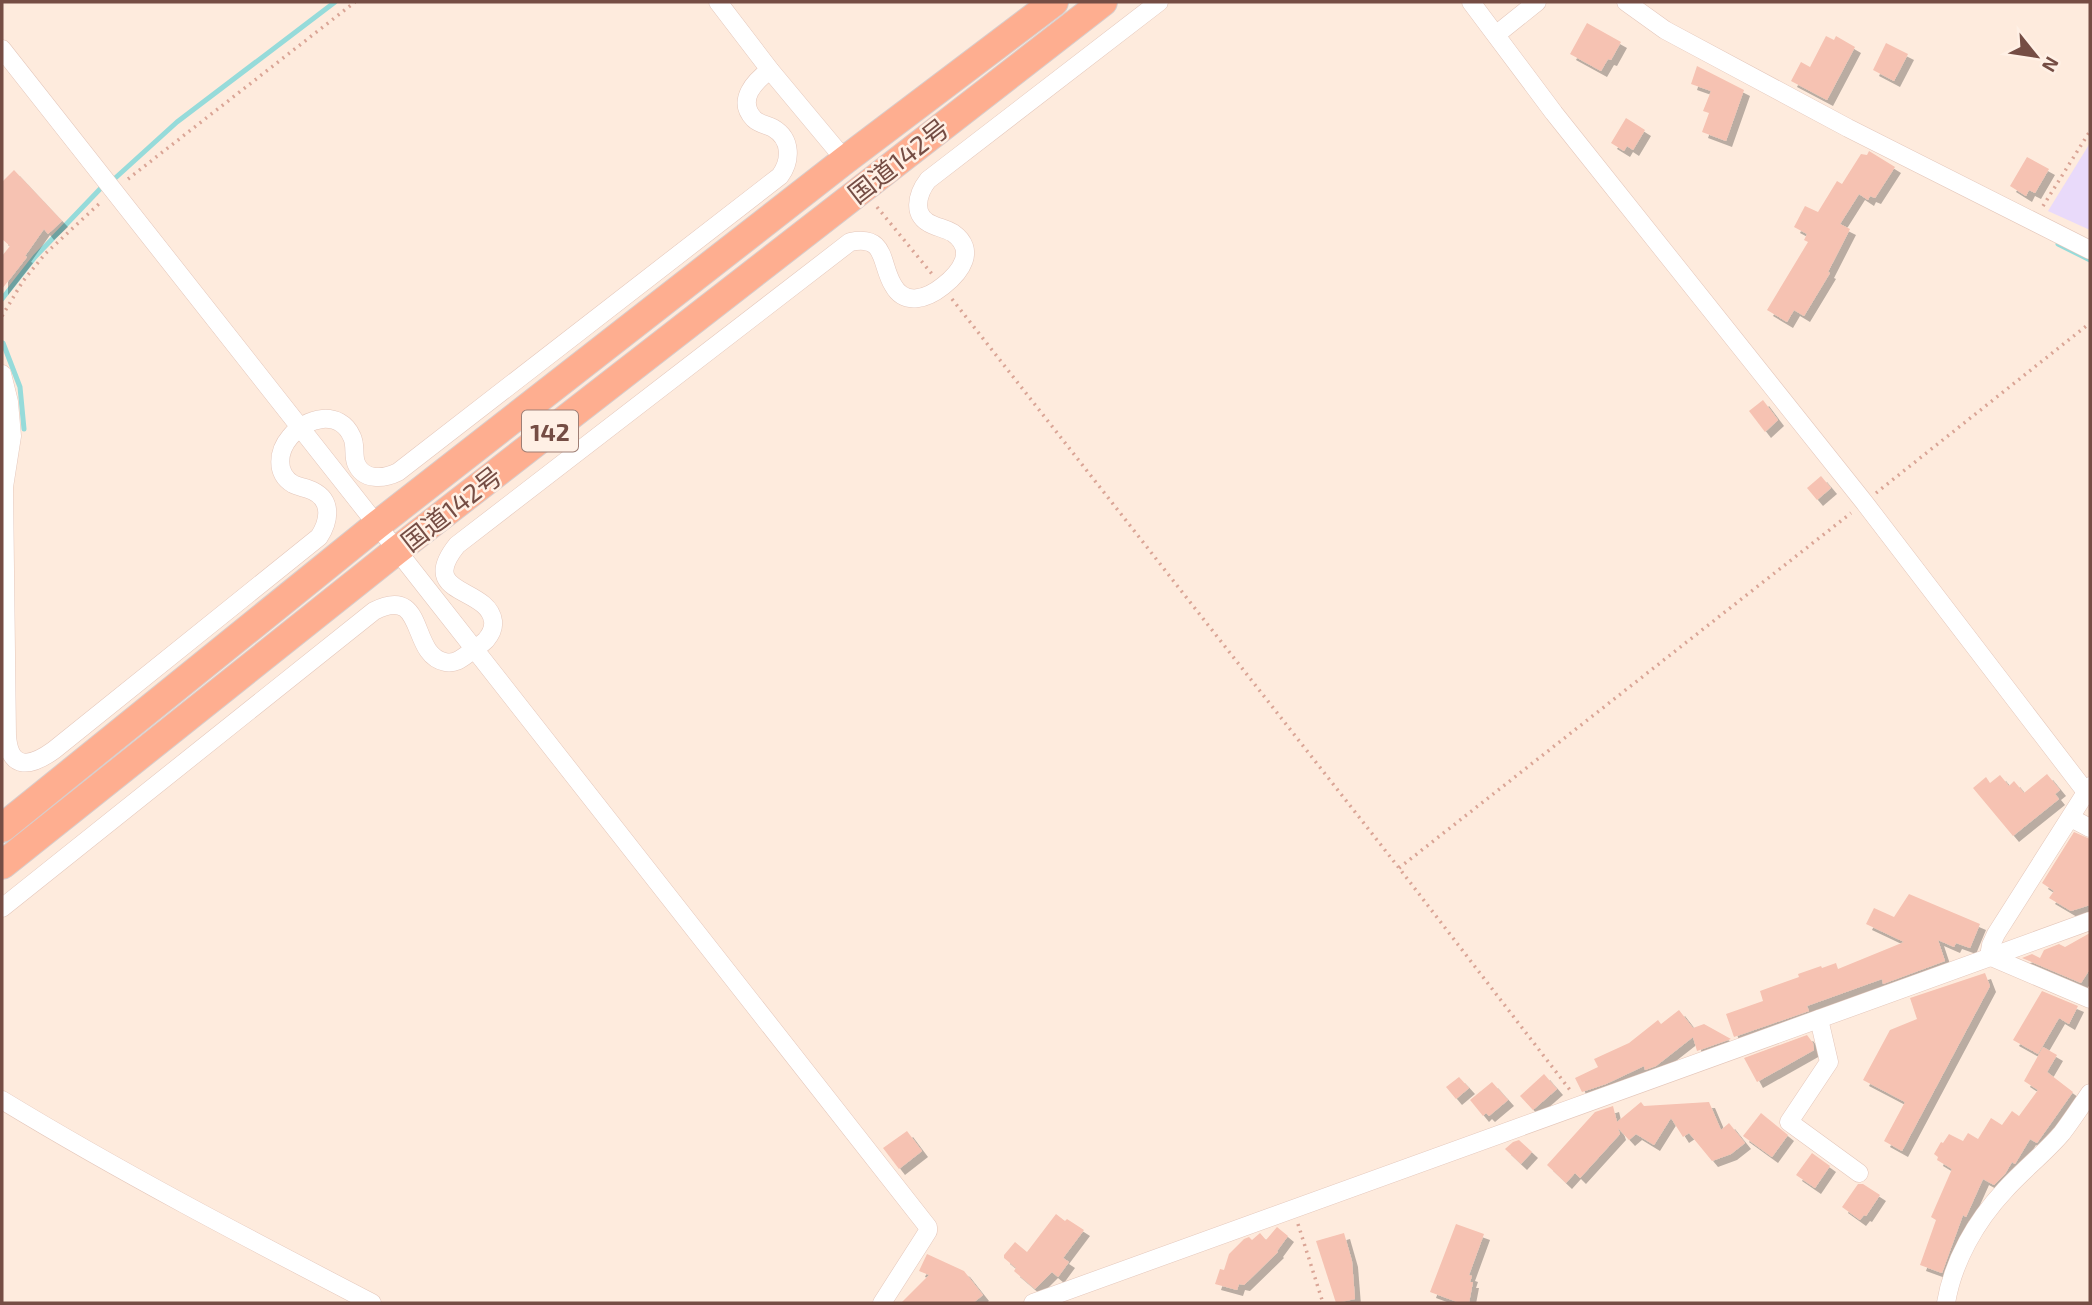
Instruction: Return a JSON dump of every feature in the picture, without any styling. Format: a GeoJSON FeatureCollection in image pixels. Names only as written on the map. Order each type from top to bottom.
{"type":"FeatureCollection","features":[{"type":"Feature","properties":{"kind":"highway","name":"国道142号"},"geometry":{"type":"LineString","coordinates":[[2,828],[377,525],[845,160],[1054,2]]}},
{"type":"Feature","properties":{"kind":"highway","name":"国道142号"},"geometry":{"type":"LineString","coordinates":[[2,865],[396,551],[1103,2]]}},
{"type":"Feature","properties":{"kind":"street"},"geometry":{"type":"LineString","coordinates":[[718,2],[845,160]]}},
{"type":"Feature","properties":{"kind":"street"},"geometry":{"type":"LineString","coordinates":[[2,908],[384,605],[403,607],[410,613],[416,620],[426,650],[432,657],[453,663],[462,659],[488,638],[494,628],[491,611],[485,604],[457,590],[450,583],[445,565],[457,545],[850,242],[867,241],[876,246],[882,252],[892,285],[907,298],[928,297],[957,275],[963,266],[964,247],[951,232],[922,219],[917,200],[921,189],[928,180],[1158,2]]}},
{"type":"Feature","properties":{"kind":"street"},"geometry":{"type":"LineString","coordinates":[[1471,2],[1554,113],[1864,502],[2088,789],[1996,934],[1989,957]]}},
{"type":"Feature","properties":{"kind":"street"},"geometry":{"type":"LineString","coordinates":[[1497,34],[1538,2]]}},
{"type":"Feature","properties":{"kind":"street"},"geometry":{"type":"LineString","coordinates":[[1626,2],[1665,30],[1848,128],[2090,250]]}},
{"type":"Feature","properties":{"kind":"street"},"geometry":{"type":"LineString","coordinates":[[2,49],[928,1227],[882,1303]]}},
{"type":"Feature","properties":{"kind":"street"},"geometry":{"type":"LineString","coordinates":[[2,374],[9,402],[12,436],[4,487],[8,745],[15,759],[31,764],[54,750],[319,537],[327,520],[328,512],[324,502],[312,490],[293,484],[282,471],[279,460],[283,447],[300,428],[316,419],[335,419],[351,433],[356,464],[365,474],[374,478],[387,478],[780,176],[788,165],[789,150],[775,129],[754,120],[748,109],[747,94],[753,84],[770,70]]}},
{"type":"Feature","properties":{"kind":"street"},"geometry":{"type":"LineString","coordinates":[[54,750],[73,771]]}},
{"type":"Feature","properties":{"kind":"street"},"geometry":{"type":"LineString","coordinates":[[2071,818],[2090,828]]}},
{"type":"Feature","properties":{"kind":"street"},"geometry":{"type":"LineString","coordinates":[[1033,1303],[2090,921]]}},
{"type":"Feature","properties":{"kind":"street"},"geometry":{"type":"LineString","coordinates":[[1989,957],[2090,999]]}},
{"type":"Feature","properties":{"kind":"street"},"geometry":{"type":"LineString","coordinates":[[1819,1019],[1829,1062],[1789,1122],[1858,1173]]}},
{"type":"Feature","properties":{"kind":"street"},"geometry":{"type":"LineString","coordinates":[[1946,1303],[1957,1263],[1971,1234],[2003,1191],[2062,1134],[2090,1093]]}},
{"type":"Feature","properties":{"kind":"street"},"geometry":{"type":"LineString","coordinates":[[2,1100],[81,1148],[372,1303]]}},
{"type":"Feature","properties":{"kind":"path"},"geometry":{"type":"LineString","coordinates":[[2,316],[23,281],[45,254],[113,191],[355,2]]}},
{"type":"Feature","properties":{"kind":"path"},"geometry":{"type":"LineString","coordinates":[[2032,222],[2090,131]]}},
{"type":"Feature","properties":{"kind":"path"},"geometry":{"type":"LineString","coordinates":[[863,187],[882,215],[942,286],[1399,868],[1582,1106]]}},
{"type":"Feature","properties":{"kind":"path"},"geometry":{"type":"LineString","coordinates":[[1399,868],[2090,323]]}},
{"type":"Feature","properties":{"kind":"path"},"geometry":{"type":"LineString","coordinates":[[1294,1209],[1323,1303]]}},
{"type":"Feature","properties":{"kind":"shaded area"},"geometry":{"type":"Polygon","coordinates":[[[2090,143],[2090,230],[2048,211],[2090,143]]]}},
{"type":"Feature","properties":{"kind":"building"},"geometry":{"type":"Polygon","coordinates":[[[1587,23],[1621,42],[1601,71],[1570,54],[1587,23]]]}},
{"type":"Feature","properties":{"kind":"building"},"geometry":{"type":"Polygon","coordinates":[[[1826,36],[1834,40],[1836,36],[1855,47],[1827,100],[1791,81],[1801,62],[1810,67],[1826,36]]]}},
{"type":"Feature","properties":{"kind":"building"},"geometry":{"type":"Polygon","coordinates":[[[1886,43],[1908,54],[1894,81],[1873,70],[1886,43]]]}},
{"type":"Feature","properties":{"kind":"building"},"geometry":{"type":"Polygon","coordinates":[[[1697,66],[1744,90],[1726,141],[1702,132],[1709,113],[1703,111],[1711,91],[1691,84],[1697,66]]]}},
{"type":"Feature","properties":{"kind":"building"},"geometry":{"type":"Polygon","coordinates":[[[1626,118],[1645,130],[1633,150],[1627,146],[1624,151],[1611,143],[1626,118]]]}},
{"type":"Feature","properties":{"kind":"building"},"geometry":{"type":"Polygon","coordinates":[[[1869,151],[1895,167],[1875,198],[1870,196],[1868,200],[1859,194],[1840,224],[1850,229],[1828,272],[1830,273],[1804,316],[1794,310],[1787,322],[1767,310],[1808,242],[1804,240],[1807,234],[1794,227],[1805,206],[1818,212],[1837,181],[1842,184],[1861,154],[1867,155],[1869,151]]]}},
{"type":"Feature","properties":{"kind":"building"},"geometry":{"type":"Polygon","coordinates":[[[2027,157],[2049,169],[2035,193],[2029,190],[2026,196],[2010,186],[2027,157]]]}},
{"type":"Feature","properties":{"kind":"building"},"geometry":{"type":"Polygon","coordinates":[[[14,170],[62,221],[48,234],[44,229],[25,256],[27,257],[2,289],[2,256],[10,246],[2,239],[2,182],[14,170]]]}},
{"type":"Feature","properties":{"kind":"building"},"geometry":{"type":"Polygon","coordinates":[[[1763,400],[1778,420],[1765,432],[1749,411],[1763,400]]]}},
{"type":"Feature","properties":{"kind":"building"},"geometry":{"type":"Polygon","coordinates":[[[1821,476],[1831,488],[1817,500],[1807,488],[1821,476]]]}},
{"type":"Feature","properties":{"kind":"building"},"geometry":{"type":"Polygon","coordinates":[[[2047,774],[2060,790],[2055,794],[2059,799],[2013,836],[1973,788],[1986,777],[1990,783],[2000,775],[2009,786],[2014,781],[2024,793],[2047,774]]]}},
{"type":"Feature","properties":{"kind":"building"},"geometry":{"type":"Polygon","coordinates":[[[2074,832],[2090,839],[2090,905],[2071,911],[2049,898],[2054,891],[2042,883],[2074,832]]]}},
{"type":"Feature","properties":{"kind":"building"},"geometry":{"type":"Polygon","coordinates":[[[1909,894],[1980,924],[1970,948],[1956,943],[1954,947],[1938,940],[1945,961],[1883,984],[1882,979],[1807,1006],[1809,1011],[1734,1037],[1726,1014],[1763,1001],[1760,991],[1821,966],[1822,968],[1836,963],[1838,969],[1904,942],[1866,924],[1874,908],[1894,917],[1909,894]]]}},
{"type":"Feature","properties":{"kind":"building"},"geometry":{"type":"Polygon","coordinates":[[[2090,933],[2090,969],[2081,983],[2022,958],[2032,954],[2040,958],[2044,950],[2059,944],[2065,947],[2090,933]]]}},
{"type":"Feature","properties":{"kind":"building"},"geometry":{"type":"Polygon","coordinates":[[[1985,973],[1990,986],[1902,1151],[1884,1141],[1905,1102],[1863,1080],[1890,1030],[1917,1019],[1910,998],[1985,973]]]}},
{"type":"Feature","properties":{"kind":"building"},"geometry":{"type":"Polygon","coordinates":[[[2042,991],[2078,1006],[2069,1024],[2059,1018],[2038,1054],[2013,1040],[2042,991]]]}},
{"type":"Feature","properties":{"kind":"building"},"geometry":{"type":"Polygon","coordinates":[[[1679,1010],[1693,1028],[1704,1024],[1731,1039],[1697,1051],[1693,1037],[1656,1066],[1645,1070],[1644,1066],[1582,1092],[1575,1078],[1598,1067],[1594,1059],[1629,1043],[1658,1020],[1661,1024],[1679,1010]]]}},
{"type":"Feature","properties":{"kind":"building"},"geometry":{"type":"Polygon","coordinates":[[[1807,1035],[1814,1050],[1757,1082],[1744,1058],[1807,1035]]]}},
{"type":"Feature","properties":{"kind":"building"},"geometry":{"type":"Polygon","coordinates":[[[2043,1047],[2057,1055],[2047,1072],[2073,1092],[2037,1143],[2030,1139],[2015,1164],[2012,1162],[1994,1185],[1983,1179],[1966,1217],[1963,1215],[1942,1273],[1920,1265],[1936,1220],[1931,1217],[1952,1169],[1937,1160],[1938,1157],[1934,1154],[1949,1134],[1963,1141],[1968,1133],[1978,1139],[1991,1118],[2002,1125],[2012,1111],[2019,1116],[2038,1090],[2024,1081],[2043,1047]]]}},
{"type":"Feature","properties":{"kind":"building"},"geometry":{"type":"Polygon","coordinates":[[[1544,1074],[1557,1089],[1533,1110],[1520,1096],[1544,1074]]]}},
{"type":"Feature","properties":{"kind":"building"},"geometry":{"type":"Polygon","coordinates":[[[1459,1077],[1469,1088],[1456,1099],[1446,1087],[1459,1077]]]}},
{"type":"Feature","properties":{"kind":"building"},"geometry":{"type":"Polygon","coordinates":[[[1492,1082],[1508,1100],[1489,1116],[1486,1113],[1483,1116],[1470,1100],[1492,1082]]]}},
{"type":"Feature","properties":{"kind":"building"},"geometry":{"type":"Polygon","coordinates":[[[1641,1102],[1644,1106],[1709,1102],[1721,1130],[1729,1123],[1745,1143],[1731,1154],[1712,1161],[1689,1133],[1683,1137],[1671,1118],[1654,1145],[1636,1134],[1629,1140],[1618,1128],[1620,1134],[1580,1178],[1575,1173],[1566,1183],[1547,1165],[1595,1112],[1613,1106],[1617,1122],[1641,1102]]]}},
{"type":"Feature","properties":{"kind":"building"},"geometry":{"type":"Polygon","coordinates":[[[1761,1113],[1788,1135],[1772,1157],[1743,1136],[1761,1113]]]}},
{"type":"Feature","properties":{"kind":"building"},"geometry":{"type":"Polygon","coordinates":[[[907,1131],[922,1151],[899,1169],[883,1148],[907,1131]]]}},
{"type":"Feature","properties":{"kind":"building"},"geometry":{"type":"Polygon","coordinates":[[[1519,1140],[1532,1152],[1521,1164],[1505,1149],[1519,1140]]]}},
{"type":"Feature","properties":{"kind":"building"},"geometry":{"type":"Polygon","coordinates":[[[1812,1153],[1830,1166],[1815,1188],[1796,1175],[1812,1153]]]}},
{"type":"Feature","properties":{"kind":"building"},"geometry":{"type":"Polygon","coordinates":[[[1858,1184],[1863,1184],[1880,1195],[1866,1216],[1860,1220],[1842,1207],[1858,1184]]]}},
{"type":"Feature","properties":{"kind":"building"},"geometry":{"type":"Polygon","coordinates":[[[1056,1214],[1084,1230],[1063,1258],[1069,1262],[1058,1277],[1052,1272],[1035,1289],[1014,1271],[1016,1268],[1004,1255],[1015,1242],[1027,1252],[1056,1214]]]}},
{"type":"Feature","properties":{"kind":"building"},"geometry":{"type":"Polygon","coordinates":[[[1456,1224],[1484,1234],[1469,1275],[1472,1276],[1470,1282],[1473,1282],[1469,1303],[1460,1303],[1430,1292],[1456,1224]]]}},
{"type":"Feature","properties":{"kind":"building"},"geometry":{"type":"Polygon","coordinates":[[[1277,1227],[1288,1236],[1278,1252],[1244,1285],[1239,1284],[1237,1290],[1215,1284],[1220,1269],[1224,1270],[1229,1254],[1244,1239],[1249,1237],[1252,1240],[1260,1233],[1266,1240],[1277,1227]]]}},
{"type":"Feature","properties":{"kind":"building"},"geometry":{"type":"Polygon","coordinates":[[[1344,1233],[1352,1261],[1355,1299],[1336,1303],[1316,1241],[1344,1233]]]}},
{"type":"Feature","properties":{"kind":"building"},"geometry":{"type":"Polygon","coordinates":[[[927,1254],[964,1271],[983,1295],[973,1303],[901,1303],[929,1275],[919,1271],[927,1254]]]}},
{"type":"Feature","properties":{"kind":"waterway"},"geometry":{"type":"LineString","coordinates":[[112,181],[177,122],[335,2]]}},
{"type":"Feature","properties":{"kind":"waterway"},"geometry":{"type":"LineString","coordinates":[[2,299],[35,257],[101,188]]}},
{"type":"Feature","properties":{"kind":"waterway"},"geometry":{"type":"LineString","coordinates":[[2058,244],[2090,260]]}},
{"type":"Feature","properties":{"kind":"waterway"},"geometry":{"type":"LineString","coordinates":[[3,343],[20,387],[24,429]]}}]}
